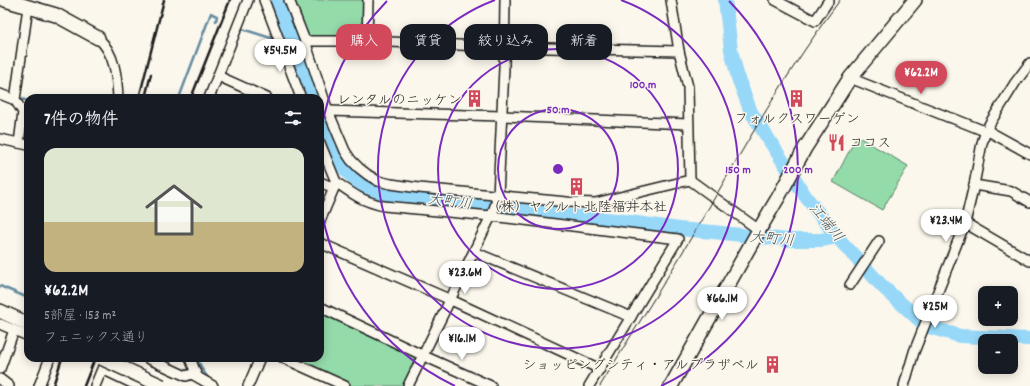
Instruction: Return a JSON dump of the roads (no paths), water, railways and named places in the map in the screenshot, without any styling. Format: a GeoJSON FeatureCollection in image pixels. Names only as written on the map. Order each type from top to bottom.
{"type":"FeatureCollection","features":[{"type":"Feature","properties":{"kind":"main road"},"geometry":{"type":"LineString","coordinates":[[5,0],[56,15],[98,38]]}},
{"type":"Feature","properties":{"kind":"main road"},"geometry":{"type":"LineString","coordinates":[[671,386],[805,148],[850,78],[915,0]]}},
{"type":"Feature","properties":{"kind":"main road"},"geometry":{"type":"LineString","coordinates":[[0,311],[24,322]]}},
{"type":"Feature","properties":{"kind":"main road"},"geometry":{"type":"LineString","coordinates":[[101,364],[162,386]]}},
{"type":"Feature","properties":{"kind":"street"},"geometry":{"type":"LineString","coordinates":[[211,94],[248,0]]}},
{"type":"Feature","properties":{"kind":"street"},"geometry":{"type":"LineString","coordinates":[[264,0],[299,94]]}},
{"type":"Feature","properties":{"kind":"street"},"geometry":{"type":"LineString","coordinates":[[290,0],[322,94]]}},
{"type":"Feature","properties":{"kind":"street"},"geometry":{"type":"LineString","coordinates":[[367,24],[368,0]]}},
{"type":"Feature","properties":{"kind":"street"},"geometry":{"type":"LineString","coordinates":[[505,24],[506,0]]}},
{"type":"Feature","properties":{"kind":"street"},"geometry":{"type":"LineString","coordinates":[[671,0],[679,51],[688,87],[690,180]]}},
{"type":"Feature","properties":{"kind":"street"},"geometry":{"type":"LineString","coordinates":[[775,0],[815,21],[829,0]]}},
{"type":"Feature","properties":{"kind":"street"},"geometry":{"type":"LineString","coordinates":[[15,100],[28,6]]}},
{"type":"Feature","properties":{"kind":"street"},"geometry":{"type":"LineString","coordinates":[[98,38],[110,52],[114,67],[117,94]]}},
{"type":"Feature","properties":{"kind":"street"},"geometry":{"type":"LineString","coordinates":[[305,41],[336,41]]}},
{"type":"Feature","properties":{"kind":"street"},"geometry":{"type":"LineString","coordinates":[[392,42],[464,45]]}},
{"type":"Feature","properties":{"kind":"street"},"geometry":{"type":"LineString","coordinates":[[548,48],[679,51]]}},
{"type":"Feature","properties":{"kind":"street"},"geometry":{"type":"LineString","coordinates":[[408,386],[474,252],[498,198],[504,60]]}},
{"type":"Feature","properties":{"kind":"street"},"geometry":{"type":"LineString","coordinates":[[904,386],[915,349],[965,223],[979,155],[986,131],[1015,83],[1030,63]]}},
{"type":"Feature","properties":{"kind":"street"},"geometry":{"type":"LineString","coordinates":[[218,76],[258,94]]}},
{"type":"Feature","properties":{"kind":"street"},"geometry":{"type":"LineString","coordinates":[[850,78],[990,132],[1030,154]]}},
{"type":"Feature","properties":{"kind":"street"},"geometry":{"type":"LineString","coordinates":[[0,94],[15,100],[23,112],[18,143]]}},
{"type":"Feature","properties":{"kind":"street"},"geometry":{"type":"LineString","coordinates":[[324,99],[344,151],[351,160],[368,175],[378,181],[391,184],[498,198],[596,204],[690,180]]}},
{"type":"Feature","properties":{"kind":"street"},"geometry":{"type":"LineString","coordinates":[[328,111],[502,116],[688,124]]}},
{"type":"Feature","properties":{"kind":"street"},"geometry":{"type":"LineString","coordinates":[[0,138],[24,144]]}},
{"type":"Feature","properties":{"kind":"street"},"geometry":{"type":"LineString","coordinates":[[324,154],[335,185],[324,211]]}},
{"type":"Feature","properties":{"kind":"street"},"geometry":{"type":"LineString","coordinates":[[690,180],[759,230]]}},
{"type":"Feature","properties":{"kind":"street"},"geometry":{"type":"LineString","coordinates":[[324,183],[335,185],[370,203],[384,206],[492,214],[678,239],[589,386]]}},
{"type":"Feature","properties":{"kind":"street"},"geometry":{"type":"LineString","coordinates":[[974,185],[1011,191],[1030,202]]}},
{"type":"Feature","properties":{"kind":"street"},"geometry":{"type":"LineString","coordinates":[[965,223],[1029,257]]}},
{"type":"Feature","properties":{"kind":"street"},"geometry":{"type":"LineString","coordinates":[[850,285],[878,241]]}},
{"type":"Feature","properties":{"kind":"street"},"geometry":{"type":"LineString","coordinates":[[324,246],[451,300],[600,369]]}},
{"type":"Feature","properties":{"kind":"street"},"geometry":{"type":"LineString","coordinates":[[474,252],[631,317]]}},
{"type":"Feature","properties":{"kind":"street"},"geometry":{"type":"LineString","coordinates":[[324,309],[491,386]]}},
{"type":"Feature","properties":{"kind":"street"},"geometry":{"type":"LineString","coordinates":[[0,324],[24,334]]}},
{"type":"Feature","properties":{"kind":"street"},"geometry":{"type":"LineString","coordinates":[[0,369],[14,330]]}},
{"type":"Feature","properties":{"kind":"street"},"geometry":{"type":"LineString","coordinates":[[39,386],[48,362]]}},
{"type":"Feature","properties":{"kind":"street"},"geometry":{"type":"LineString","coordinates":[[156,362],[186,376],[192,374],[197,376],[213,386]]}},
{"type":"Feature","properties":{"kind":"street"},"geometry":{"type":"LineString","coordinates":[[192,362],[197,376]]}},
{"type":"Feature","properties":{"kind":"street"},"geometry":{"type":"LineString","coordinates":[[248,386],[258,362]]}},
{"type":"Feature","properties":{"kind":"street"},"geometry":{"type":"LineString","coordinates":[[291,362],[345,386]]}},
{"type":"Feature","properties":{"kind":"street"},"geometry":{"type":"LineString","coordinates":[[95,386],[101,364],[138,386]]}},
{"type":"Feature","properties":{"kind":"street"},"geometry":{"type":"LineString","coordinates":[[0,379],[9,386]]}},
{"type":"Feature","properties":{"kind":"waterway","name":"大町川"},"geometry":{"type":"LineString","coordinates":[[275,0],[290,34],[312,94]]}},
{"type":"Feature","properties":{"kind":"waterway","name":"江端川"},"geometry":{"type":"LineString","coordinates":[[725,0],[731,50],[738,78],[751,112],[806,197],[837,237],[883,287],[926,326],[960,336],[1030,339]]}},
{"type":"Feature","properties":{"kind":"waterway"},"geometry":{"type":"LineString","coordinates":[[181,94],[211,13],[217,16],[216,21]]}},
{"type":"Feature","properties":{"kind":"waterway"},"geometry":{"type":"LineString","coordinates":[[239,28],[276,39]]}},
{"type":"Feature","properties":{"kind":"waterway"},"geometry":{"type":"LineString","coordinates":[[281,37],[290,34]]}},
{"type":"Feature","properties":{"kind":"waterway","name":"大町川"},"geometry":{"type":"LineString","coordinates":[[324,124],[336,154],[348,172],[365,186],[385,194],[616,220],[679,229],[788,240],[821,240],[837,237]]}},
{"type":"Feature","properties":{"kind":"waterway"},"geometry":{"type":"LineString","coordinates":[[0,286],[24,296]]}},
{"type":"Feature","properties":{"kind":"waterway"},"geometry":{"type":"LineString","coordinates":[[199,362],[203,371],[210,380]]}},
{"type":"Feature","properties":{"kind":"tram line"},"geometry":{"type":"LineString","coordinates":[[600,386],[676,263],[785,80],[840,0]]}},
{"type":"Feature","properties":{"kind":"railway"},"geometry":{"type":"LineString","coordinates":[[140,94],[164,0]]}},
{"type":"Feature","properties":{"kind":"railway"},"geometry":{"type":"LineString","coordinates":[[193,94],[230,0]]}},
{"type":"Feature","properties":{"kind":"railway"},"geometry":{"type":"LineString","coordinates":[[146,94],[151,74]]}},
{"type":"Feature","properties":{"kind":"railway"},"geometry":{"type":"LineString","coordinates":[[53,386],[61,362]]}},
{"type":"Feature","properties":{"kind":"railway"},"geometry":{"type":"LineString","coordinates":[[84,386],[93,362]]}},
{"type":"Feature","properties":{"kind":"place","name":"フォルクスワーゲン"},"geometry":{"type":"Point","coordinates":[797,98]}},
{"type":"Feature","properties":{"kind":"place","name":"レンタルのニッケン"},"geometry":{"type":"Point","coordinates":[475,99]}},
{"type":"Feature","properties":{"kind":"place","name":"ココス"},"geometry":{"type":"Point","coordinates":[836,142]}},
{"type":"Feature","properties":{"kind":"place","name":"（株）ヤクルト北陸福井本社"},"geometry":{"type":"Point","coordinates":[577,186]}},
{"type":"Feature","properties":{"kind":"place","name":"ショッピングシティ・アルプラザベル"},"geometry":{"type":"Point","coordinates":[772,364]}}]}
